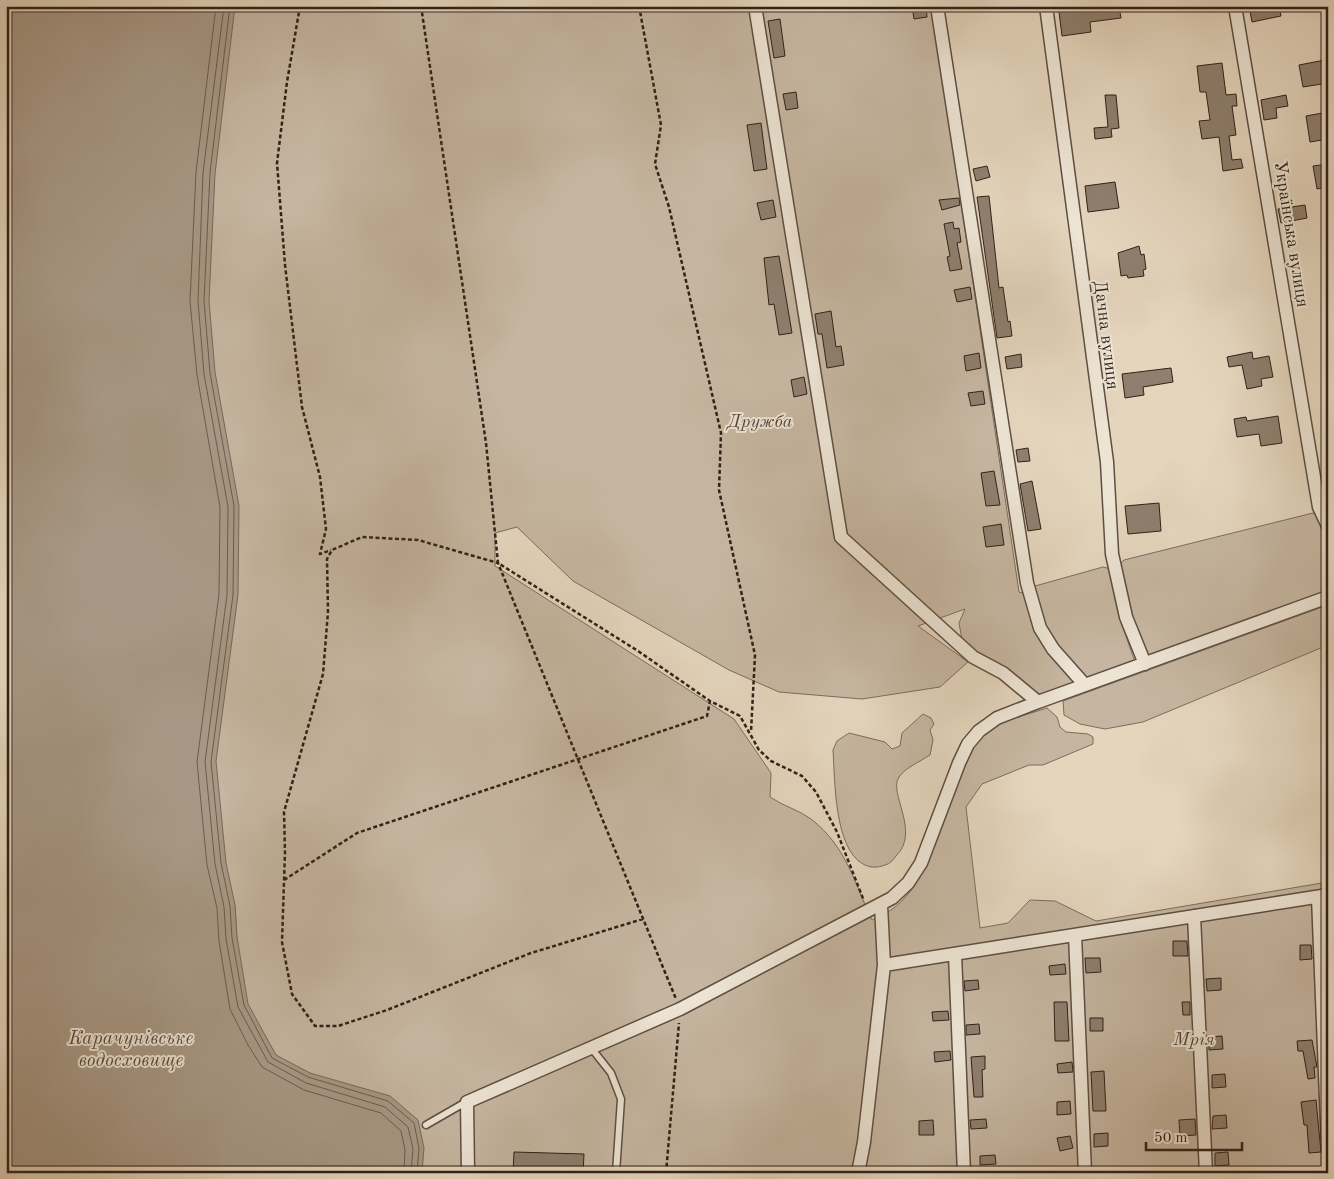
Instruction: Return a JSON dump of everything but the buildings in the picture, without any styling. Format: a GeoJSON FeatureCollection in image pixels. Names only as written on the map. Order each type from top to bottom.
{"type":"FeatureCollection","features":[{"type":"Feature","properties":{"kind":"street"},"geometry":{"type":"LineString","coordinates":[[755,6],[841,537],[973,657],[1003,673],[1038,702]]}},
{"type":"Feature","properties":{"kind":"street"},"geometry":{"type":"LineString","coordinates":[[937,6],[1027,583],[1040,628],[1053,649],[1084,684]]}},
{"type":"Feature","properties":{"kind":"street","name":"Дачна вулиця"},"geometry":{"type":"LineString","coordinates":[[1046,6],[1107,462],[1112,554],[1126,618],[1145,664]]}},
{"type":"Feature","properties":{"kind":"street","name":"Українська вулиця"},"geometry":{"type":"LineString","coordinates":[[1235,6],[1320,507],[1328,526]]}},
{"type":"Feature","properties":{"kind":"street"},"geometry":{"type":"LineString","coordinates":[[468,1173],[467,1102],[680,1010],[882,905],[892,898],[908,883],[921,863],[968,744],[979,731],[998,718],[1084,684],[1145,664],[1328,596]]}},
{"type":"Feature","properties":{"kind":"street"},"geometry":{"type":"LineString","coordinates":[[884,965],[1323,896],[1328,1149]]}},
{"type":"Feature","properties":{"kind":"street"},"geometry":{"type":"LineString","coordinates":[[858,1173],[864,1142],[884,965],[882,905]]}},
{"type":"Feature","properties":{"kind":"street"},"geometry":{"type":"LineString","coordinates":[[1194,916],[1206,1173]]}},
{"type":"Feature","properties":{"kind":"street"},"geometry":{"type":"LineString","coordinates":[[1075,935],[1085,1173]]}},
{"type":"Feature","properties":{"kind":"street"},"geometry":{"type":"LineString","coordinates":[[955,954],[964,1173]]}},
{"type":"Feature","properties":{"kind":"lane"},"geometry":{"type":"LineString","coordinates":[[592,1049],[611,1073],[622,1099],[616,1173]]}},
{"type":"Feature","properties":{"kind":"lane"},"geometry":{"type":"LineString","coordinates":[[426,1125],[467,1102]]}},
{"type":"Feature","properties":{"kind":"path"},"geometry":{"type":"LineString","coordinates":[[300,6],[287,82],[277,163],[285,265],[302,407],[320,477],[326,529],[320,554],[362,537],[418,540],[498,563],[638,651],[710,701],[740,716],[759,750],[771,761],[802,776],[816,792],[837,832],[868,911]]}},
{"type":"Feature","properties":{"kind":"path"},"geometry":{"type":"LineString","coordinates":[[421,6],[486,443],[498,563],[680,1010],[666,1173]]}},
{"type":"Feature","properties":{"kind":"path"},"geometry":{"type":"LineString","coordinates":[[639,6],[662,125],[655,164],[669,207],[721,433],[719,490],[755,655],[751,734]]}},
{"type":"Feature","properties":{"kind":"path"},"geometry":{"type":"LineString","coordinates":[[332,550],[327,559],[328,612],[323,674],[284,812],[282,942],[292,994],[315,1026],[338,1026],[387,1010],[531,953],[643,919]]}},
{"type":"Feature","properties":{"kind":"path"},"geometry":{"type":"LineString","coordinates":[[284,880],[357,833],[708,716],[710,701]]}},
{"type":"Feature","properties":{"kind":"green space"},"geometry":{"type":"Polygon","coordinates":[[[173,6],[932,6],[1019,592],[1026,594],[1075,683],[1037,695],[963,645],[959,623],[965,609],[918,626],[968,662],[940,687],[862,699],[779,692],[729,670],[573,581],[517,527],[495,533],[495,566],[734,719],[771,773],[770,797],[811,819],[833,841],[848,865],[872,920],[895,907],[919,879],[936,842],[962,768],[977,741],[991,728],[1014,718],[1047,708],[1057,717],[1060,727],[1066,732],[1088,734],[1093,737],[1093,744],[1043,765],[1029,765],[982,784],[966,807],[980,928],[1008,923],[1030,900],[1055,901],[1096,921],[1328,882],[1328,1173],[250,1173],[235,906],[219,905],[173,6]]]}},
{"type":"Feature","properties":{"kind":"green space"},"geometry":{"type":"Polygon","coordinates":[[[1313,513],[1319,518],[1326,536],[1328,548],[1328,591],[1147,657],[1130,617],[1120,564],[1124,560],[1313,513]]]}},
{"type":"Feature","properties":{"kind":"green space"},"geometry":{"type":"Polygon","coordinates":[[[1103,567],[1111,569],[1120,619],[1135,662],[1085,680],[1057,647],[1045,626],[1033,590],[1035,586],[1103,567]]]}},
{"type":"Feature","properties":{"kind":"green space"},"geometry":{"type":"Polygon","coordinates":[[[1328,605],[1328,645],[1143,722],[1105,729],[1080,724],[1064,715],[1063,701],[1328,605]]]}},
{"type":"Feature","properties":{"kind":"green space"},"geometry":{"type":"Polygon","coordinates":[[[923,714],[931,718],[934,724],[930,730],[933,740],[930,755],[905,771],[899,777],[897,784],[897,793],[905,825],[903,846],[888,864],[871,867],[863,864],[853,856],[846,844],[841,829],[836,795],[833,750],[837,741],[849,733],[885,742],[892,749],[900,746],[902,733],[923,714]]]}},
{"type":"Feature","properties":{"kind":"water","name":"Карачунівське водосховище"},"geometry":{"type":"Polygon","coordinates":[[[6,6],[235,6],[215,174],[209,301],[215,372],[239,506],[238,595],[216,761],[226,863],[235,905],[237,937],[248,1004],[276,1055],[310,1073],[390,1096],[418,1120],[424,1148],[422,1173],[6,1173],[6,6]]]}},
{"type":"Feature","properties":{"kind":"park label","name":"Дружба"},"geometry":{"type":"Point","coordinates":[760,421]}},
{"type":"Feature","properties":{"kind":"park label","name":"Мрія"},"geometry":{"type":"Point","coordinates":[1194,1039]}}]}
